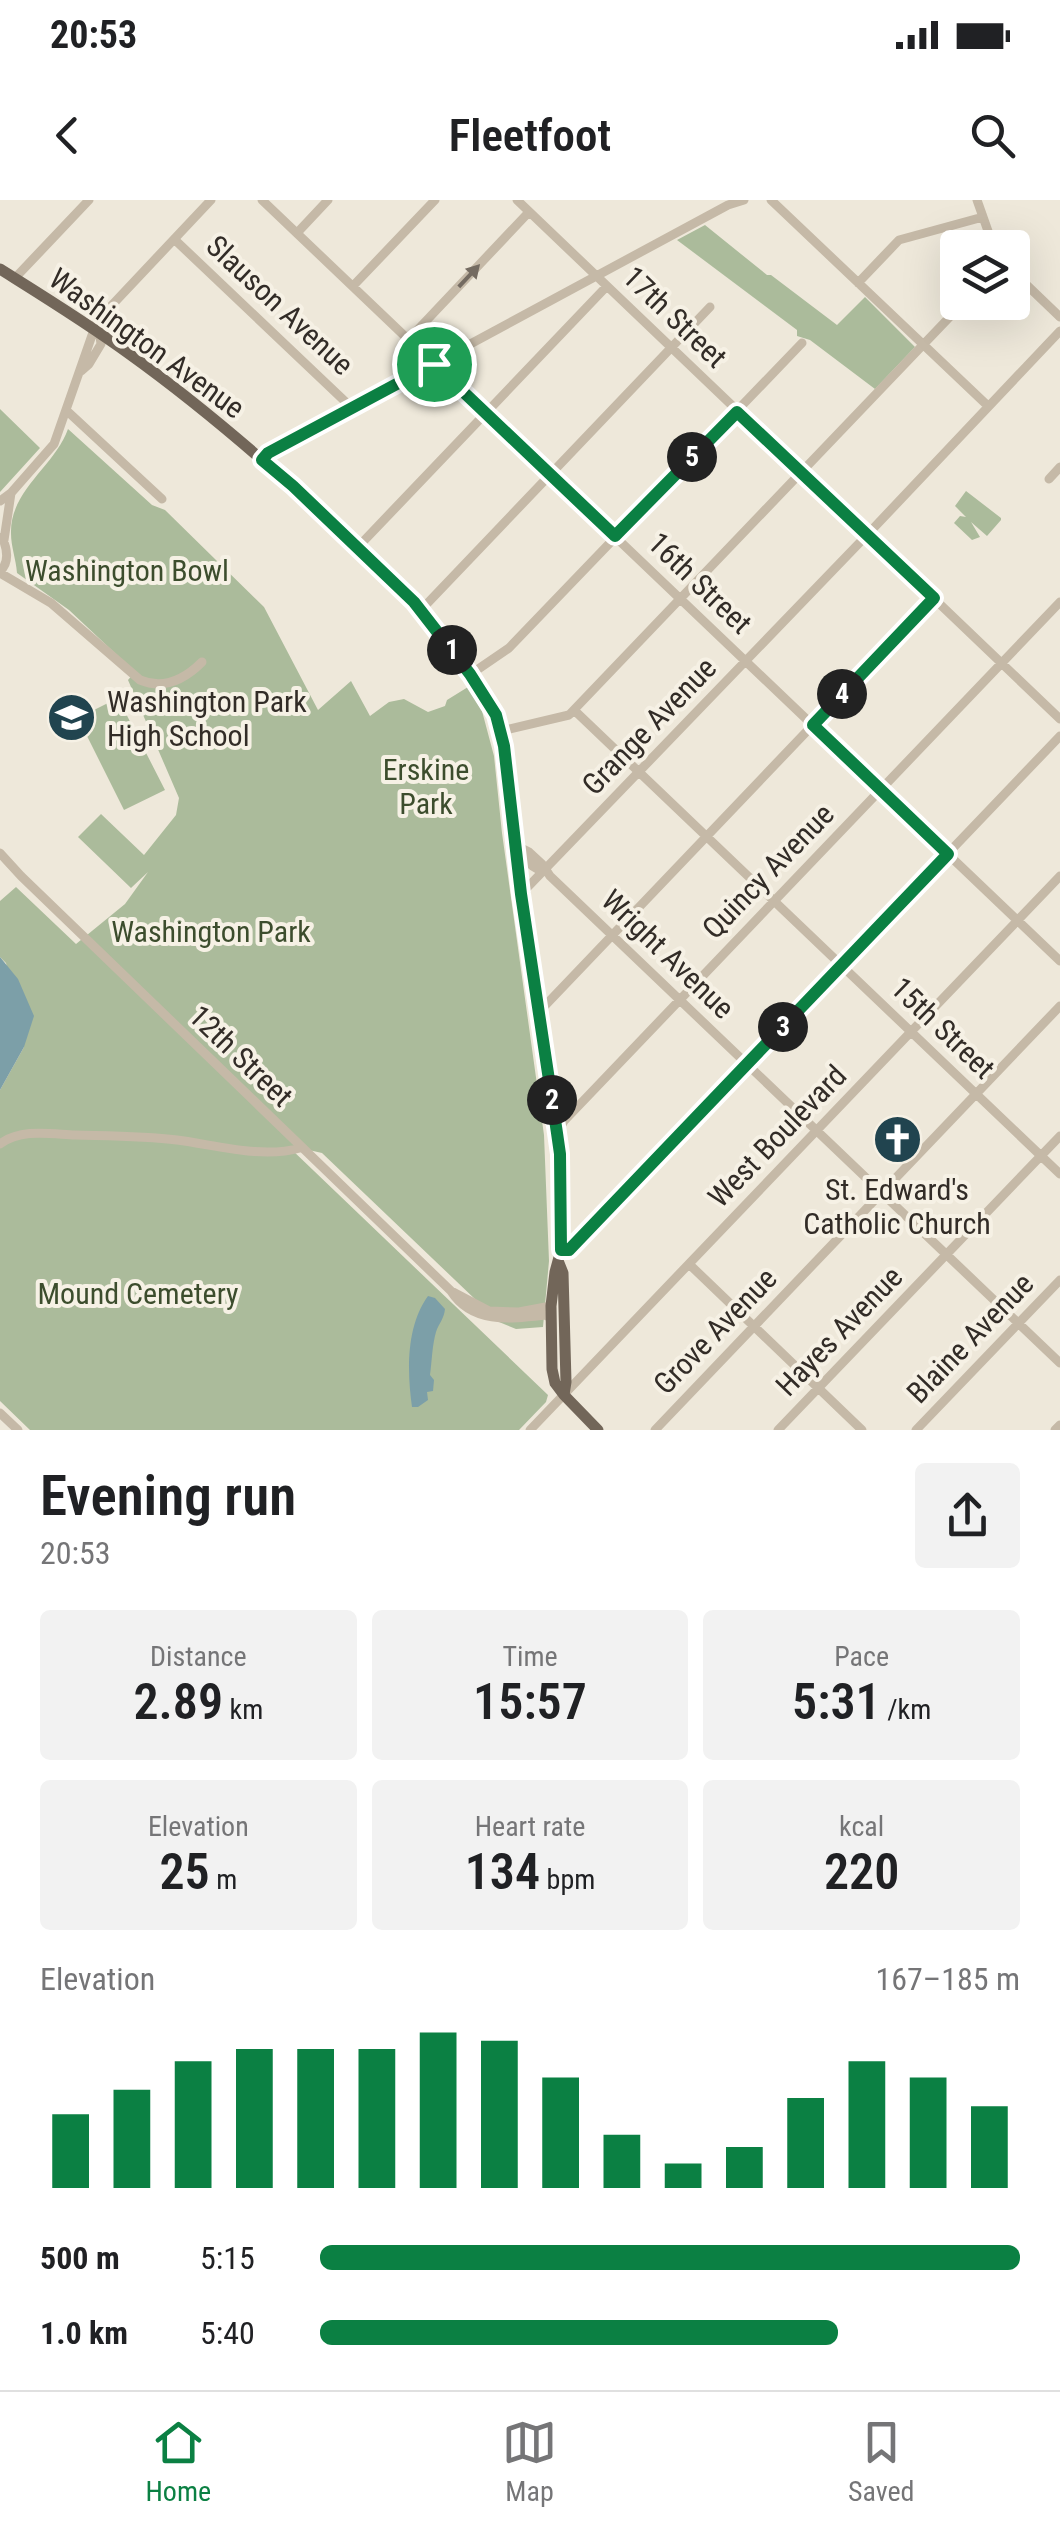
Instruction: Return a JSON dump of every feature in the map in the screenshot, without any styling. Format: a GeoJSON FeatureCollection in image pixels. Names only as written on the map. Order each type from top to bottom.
{"type":"FeatureCollection","features":[{"type":"Feature","properties":{"kind":"main road","name":"Washington Avenue"},"geometry":{"type":"LineString","coordinates":[[0,269],[97,328],[262,460],[421,610],[491,706],[501,731],[560,1154],[564,1395]]}},
{"type":"Feature","properties":{"kind":"main road","name":"Washington Avenue"},"geometry":{"type":"LineString","coordinates":[[560,1256],[551,1312],[555,1383],[598,1430]]}},
{"type":"Feature","properties":{"kind":"main road"},"geometry":{"type":"LineString","coordinates":[[551,1312],[559,1315],[564,1346]]}},
{"type":"Feature","properties":{"kind":"street"},"geometry":{"type":"LineString","coordinates":[[14,278],[89,200]]}},
{"type":"Feature","properties":{"kind":"street"},"geometry":{"type":"LineString","coordinates":[[0,501],[54,444],[97,328],[211,200]]}},
{"type":"Feature","properties":{"kind":"street","name":"16th Street"},"geometry":{"type":"LineString","coordinates":[[262,200],[1060,961]]}},
{"type":"Feature","properties":{"kind":"street"},"geometry":{"type":"LineString","coordinates":[[297,233],[328,200]]}},
{"type":"Feature","properties":{"kind":"street"},"geometry":{"type":"LineString","coordinates":[[353,286],[435,200]]}},
{"type":"Feature","properties":{"kind":"street","name":"17th Street"},"geometry":{"type":"LineString","coordinates":[[517,200],[1060,718]]}},
{"type":"Feature","properties":{"kind":"street"},"geometry":{"type":"LineString","coordinates":[[262,460],[268,453],[728,204],[744,200]]}},
{"type":"Feature","properties":{"kind":"street"},"geometry":{"type":"LineString","coordinates":[[771,200],[988,406]]}},
{"type":"Feature","properties":{"kind":"street"},"geometry":{"type":"LineString","coordinates":[[977,200],[988,230]]}},
{"type":"Feature","properties":{"kind":"street"},"geometry":{"type":"LineString","coordinates":[[409,339],[530,212]]}},
{"type":"Feature","properties":{"kind":"street"},"geometry":{"type":"LineString","coordinates":[[858,282],[899,240],[983,217]]}},
{"type":"Feature","properties":{"kind":"street","name":"Slauson Avenue"},"geometry":{"type":"LineString","coordinates":[[174,239],[352,408]]}},
{"type":"Feature","properties":{"kind":"street"},"geometry":{"type":"LineString","coordinates":[[358,548],[607,286]]}},
{"type":"Feature","properties":{"kind":"street"},"geometry":{"type":"LineString","coordinates":[[1030,288],[1060,316]]}},
{"type":"Feature","properties":{"kind":"street"},"geometry":{"type":"LineString","coordinates":[[421,610],[710,308]]}},
{"type":"Feature","properties":{"kind":"street"},"geometry":{"type":"LineString","coordinates":[[501,731],[570,715],[947,320]]}},
{"type":"Feature","properties":{"kind":"street","name":"Grange Avenue"},"geometry":{"type":"LineString","coordinates":[[521,894],[1060,331]]}},
{"type":"Feature","properties":{"kind":"street"},"geometry":{"type":"LineString","coordinates":[[470,674],[508,648],[802,343]]}},
{"type":"Feature","properties":{"kind":"street"},"geometry":{"type":"LineString","coordinates":[[66,410],[162,499]]}},
{"type":"Feature","properties":{"kind":"street"},"geometry":{"type":"LineString","coordinates":[[1049,479],[1060,467]]}},
{"type":"Feature","properties":{"kind":"street"},"geometry":{"type":"LineString","coordinates":[[12,492],[2,536],[6,558],[0,572],[77,624],[148,684],[183,678],[202,662]]}},
{"type":"Feature","properties":{"kind":"street"},"geometry":{"type":"LineString","coordinates":[[6,558],[24,586]]}},
{"type":"Feature","properties":{"kind":"street"},"geometry":{"type":"LineString","coordinates":[[538,1013],[934,598]]}},
{"type":"Feature","properties":{"kind":"street","name":"Quincy Avenue"},"geometry":{"type":"LineString","coordinates":[[557,1133],[564,1121],[1060,602]]}},
{"type":"Feature","properties":{"kind":"street","name":"15th Street"},"geometry":{"type":"LineString","coordinates":[[574,710],[1060,1174]]}},
{"type":"Feature","properties":{"kind":"street"},"geometry":{"type":"LineString","coordinates":[[560,1256],[1060,736]]}},
{"type":"Feature","properties":{"kind":"street","name":"Wright Avenue"},"geometry":{"type":"LineString","coordinates":[[515,845],[523,858],[545,871],[1060,1362]]}},
{"type":"Feature","properties":{"kind":"street","name":"12th Street"},"geometry":{"type":"LineString","coordinates":[[0,854],[451,1291],[490,1311],[551,1312]]}},
{"type":"Feature","properties":{"kind":"street","name":"West Boulevard"},"geometry":{"type":"LineString","coordinates":[[530,1430],[1060,876]]}},
{"type":"Feature","properties":{"kind":"street","name":"Grove Avenue"},"geometry":{"type":"LineString","coordinates":[[655,1430],[1060,1006]]}},
{"type":"Feature","properties":{"kind":"street"},"geometry":{"type":"LineString","coordinates":[[0,1144],[8,1138],[32,1133],[172,1140],[247,1150],[300,1148]]}},
{"type":"Feature","properties":{"kind":"street","name":"Hayes Avenue"},"geometry":{"type":"LineString","coordinates":[[778,1430],[1060,1136]]}},
{"type":"Feature","properties":{"kind":"street"},"geometry":{"type":"LineString","coordinates":[[689,1264],[862,1430]]}},
{"type":"Feature","properties":{"kind":"street","name":"Blaine Avenue"},"geometry":{"type":"LineString","coordinates":[[916,1430],[1060,1280]]}},
{"type":"Feature","properties":{"kind":"street"},"geometry":{"type":"LineString","coordinates":[[0,1413],[18,1430]]}},
{"type":"Feature","properties":{"kind":"green space"},"geometry":{"type":"Polygon","coordinates":[[[705,225],[837,325],[865,297],[915,347],[875,389],[810,340],[797,336],[797,330],[677,240],[705,225]]]}},
{"type":"Feature","properties":{"kind":"green space","name":"Washington Bowl"},"geometry":{"type":"Polygon","coordinates":[[[0,409],[40,448],[0,492],[0,409]]]}},
{"type":"Feature","properties":{"kind":"green space"},"geometry":{"type":"Polygon","coordinates":[[[68,429],[152,505],[165,510],[264,607],[318,710],[351,681],[370,716],[389,702],[404,699],[428,712],[445,706],[447,700],[468,687],[482,711],[494,756],[544,1135],[549,1261],[543,1327],[516,1329],[499,1322],[322,1153],[290,1148],[548,1395],[519,1430],[30,1430],[0,1401],[0,1090],[24,1047],[6,963],[0,957],[0,901],[16,887],[76,944],[125,904],[148,872],[131,888],[78,837],[101,814],[144,855],[176,815],[179,798],[128,680],[135,672],[69,610],[17,573],[11,538],[13,518],[25,491],[68,429]]]}},
{"type":"Feature","properties":{"kind":"green space"},"geometry":{"type":"Polygon","coordinates":[[[966,491],[1001,518],[987,536],[971,522],[980,537],[972,540],[954,523],[960,516],[966,517],[955,506],[966,491]]]}},
{"type":"Feature","properties":{"kind":"green space"},"geometry":{"type":"Polygon","coordinates":[[[118,698],[165,790],[124,810],[78,718],[118,698]]]}},
{"type":"Feature","properties":{"kind":"water"},"geometry":{"type":"Polygon","coordinates":[[[0,957],[18,979],[34,1016],[24,1047],[0,1090],[0,957]]]}},
{"type":"Feature","properties":{"kind":"water"},"geometry":{"type":"Polygon","coordinates":[[[428,1296],[445,1309],[444,1316],[434,1343],[430,1375],[434,1380],[433,1391],[427,1392],[428,1400],[412,1407],[412,1335],[428,1296]]]}},
{"type":"Feature","properties":{"kind":"place","name":"Washington Park High School"},"geometry":{"type":"Point","coordinates":[72,718]}},
{"type":"Feature","properties":{"kind":"place","name":"St. Edward's Catholic Church"},"geometry":{"type":"Point","coordinates":[897,1140]}},
{"type":"Feature","properties":{"kind":"route"},"geometry":{"type":"LineString","coordinates":[[434,364],[615,536],[737,412],[934,598],[813,725],[948,854],[569,1250],[561,1250],[560,1154],[521,894],[504,746],[496,715],[470,674],[414,602],[262,460],[268,453],[434,364]]}},
{"type":"Feature","properties":{"kind":"park label","name":"Erskine Park"},"geometry":{"type":"Point","coordinates":[426,786]}},
{"type":"Feature","properties":{"kind":"park label","name":"Washington Park"},"geometry":{"type":"Point","coordinates":[211,931]}},
{"type":"Feature","properties":{"kind":"park label","name":"Mound Cemetery"},"geometry":{"type":"Point","coordinates":[138,1293]}}]}
